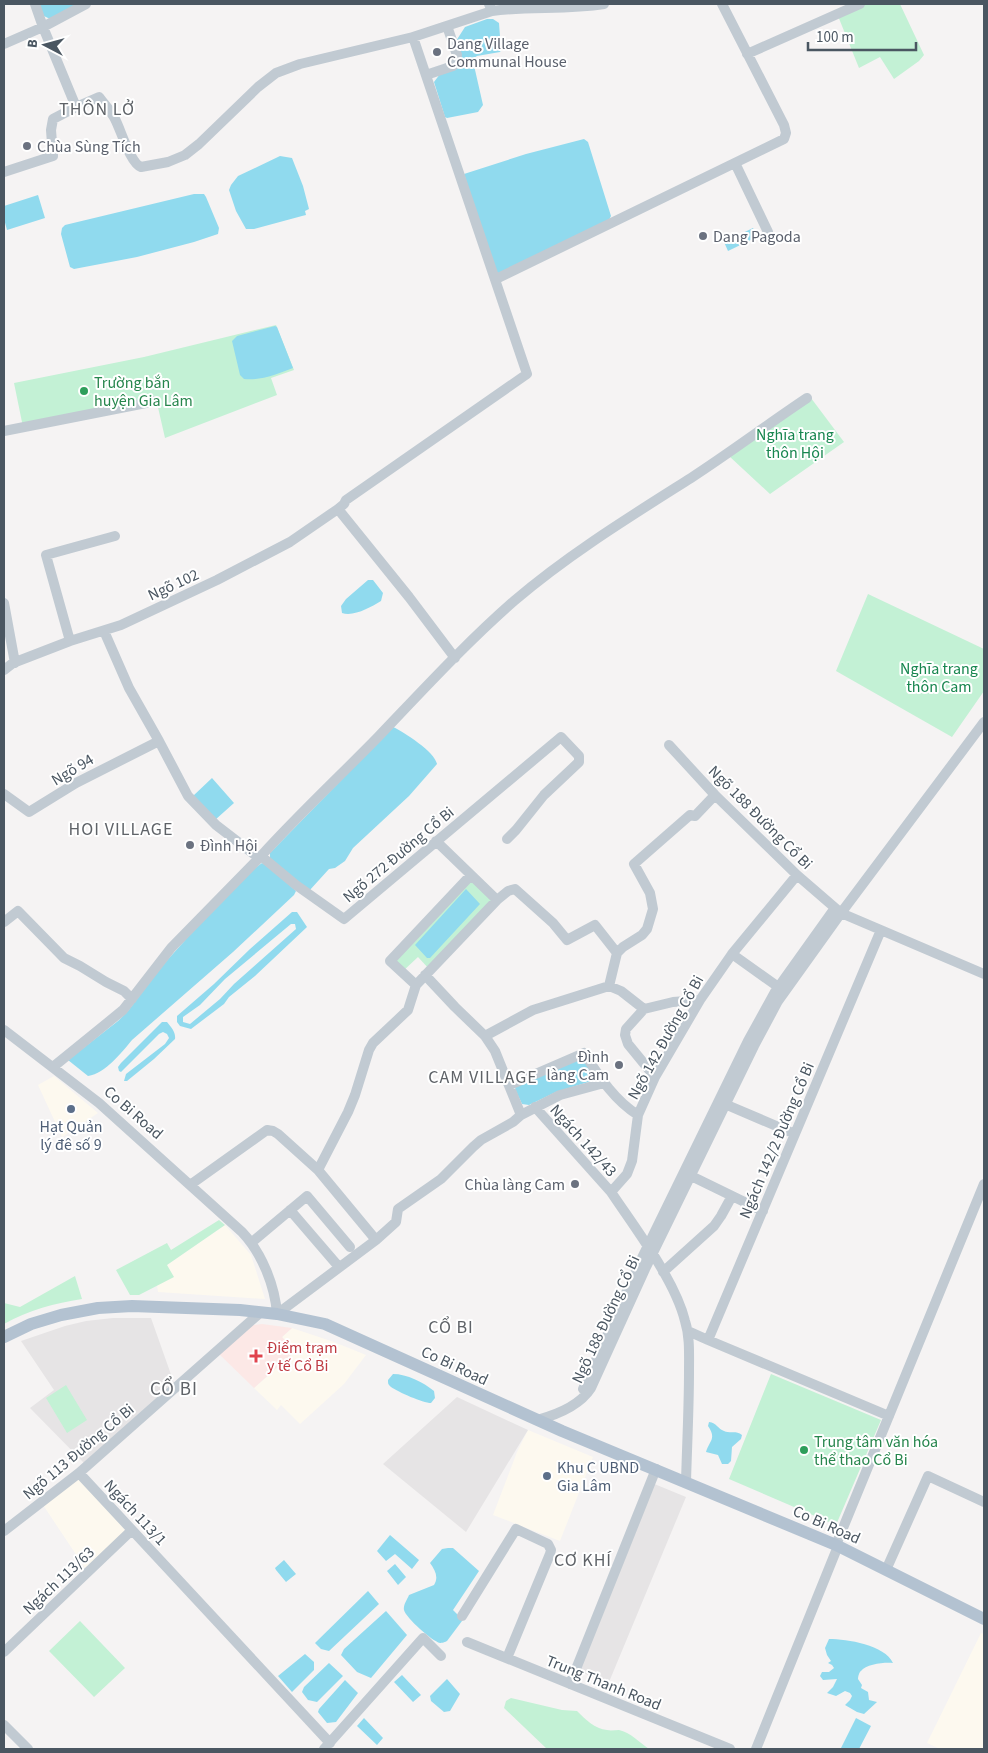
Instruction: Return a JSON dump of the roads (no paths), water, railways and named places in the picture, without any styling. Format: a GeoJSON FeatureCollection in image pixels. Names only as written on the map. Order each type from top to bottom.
{"type":"FeatureCollection","features":[{"type":"Feature","properties":{"kind":"main road"},"geometry":{"type":"LineString","coordinates":[[4,1337],[46,1319],[98,1308],[158,1306],[277,1314]]}},
{"type":"Feature","properties":{"kind":"main road","name":"Co Bi Road"},"geometry":{"type":"LineString","coordinates":[[277,1314],[317,1322],[340,1330],[537,1420],[837,1546],[984,1619]]}},
{"type":"Feature","properties":{"kind":"street"},"geometry":{"type":"LineString","coordinates":[[35,4],[76,107]]}},
{"type":"Feature","properties":{"kind":"street"},"geometry":{"type":"LineString","coordinates":[[4,44],[43,27],[86,4]]}},
{"type":"Feature","properties":{"kind":"street"},"geometry":{"type":"LineString","coordinates":[[4,172],[52,156],[51,130],[54,119],[98,97],[115,119],[137,166],[161,164],[177,159],[192,150],[258,87],[276,73],[300,64],[413,37],[447,26],[491,7],[580,8],[604,4]]}},
{"type":"Feature","properties":{"kind":"street"},"geometry":{"type":"LineString","coordinates":[[413,37],[496,280],[784,139],[786,133],[784,125],[722,4]]}},
{"type":"Feature","properties":{"kind":"street"},"geometry":{"type":"LineString","coordinates":[[747,54],[860,4]]}},
{"type":"Feature","properties":{"kind":"street"},"geometry":{"type":"LineString","coordinates":[[426,75],[453,66],[456,63],[456,55],[447,26]]}},
{"type":"Feature","properties":{"kind":"street"},"geometry":{"type":"LineString","coordinates":[[735,163],[768,232]]}},
{"type":"Feature","properties":{"kind":"street","name":"Ngõ 102"},"geometry":{"type":"LineString","coordinates":[[4,670],[16,663],[70,641],[104,631],[217,580],[290,542],[341,506],[346,500],[527,374],[496,280]]}},
{"type":"Feature","properties":{"kind":"street"},"geometry":{"type":"LineString","coordinates":[[53,1067],[114,1018],[132,1000],[171,948],[260,857],[287,826],[515,600],[578,552],[630,516],[730,452],[807,398]]}},
{"type":"Feature","properties":{"kind":"street"},"geometry":{"type":"LineString","coordinates":[[4,431],[156,402]]}},
{"type":"Feature","properties":{"kind":"street"},"geometry":{"type":"LineString","coordinates":[[341,506],[455,658]]}},
{"type":"Feature","properties":{"kind":"street"},"geometry":{"type":"LineString","coordinates":[[70,641],[46,554],[114,536]]}},
{"type":"Feature","properties":{"kind":"street"},"geometry":{"type":"LineString","coordinates":[[4,602],[16,663]]}},
{"type":"Feature","properties":{"kind":"street"},"geometry":{"type":"LineString","coordinates":[[104,631],[129,688],[188,796],[216,825],[260,857]]}},
{"type":"Feature","properties":{"kind":"street"},"geometry":{"type":"LineString","coordinates":[[984,722],[838,911],[984,974]]}},
{"type":"Feature","properties":{"kind":"street","name":"Ngõ 272 Đường Cổ Bi"},"geometry":{"type":"LineString","coordinates":[[260,857],[344,919],[561,737],[580,758],[578,764],[544,795],[507,839]]}},
{"type":"Feature","properties":{"kind":"street","name":"Ngõ 94"},"geometry":{"type":"LineString","coordinates":[[4,794],[29,812],[83,779],[159,741]]}},
{"type":"Feature","properties":{"kind":"street","name":"Ngõ 188 Đường Cổ Bi"},"geometry":{"type":"LineString","coordinates":[[537,1420],[572,1405],[582,1399],[591,1388],[650,1251],[722,1103],[752,1034],[838,911],[797,875],[715,795],[669,745]]}},
{"type":"Feature","properties":{"kind":"street"},"geometry":{"type":"LineString","coordinates":[[609,986],[617,952],[642,935],[653,909],[650,893],[634,864],[690,815],[694,816],[715,795]]}},
{"type":"Feature","properties":{"kind":"street"},"geometry":{"type":"LineString","coordinates":[[436,842],[497,900]]}},
{"type":"Feature","properties":{"kind":"street"},"geometry":{"type":"LineString","coordinates":[[416,985],[390,961],[471,875]]}},
{"type":"Feature","properties":{"kind":"street","name":"Ngõ 142 Đường Cổ Bi"},"geometry":{"type":"LineString","coordinates":[[611,1192],[627,1174],[632,1161],[638,1115],[656,1077],[700,1000],[732,954],[797,875]]}},
{"type":"Feature","properties":{"kind":"street"},"geometry":{"type":"LineString","coordinates":[[318,1170],[348,1112],[368,1050],[408,1010],[416,985],[497,900],[508,891],[515,889],[553,923],[567,940],[595,925],[617,952]]}},
{"type":"Feature","properties":{"kind":"street"},"geometry":{"type":"LineString","coordinates":[[4,922],[18,911],[64,958],[124,991],[132,1000]]}},
{"type":"Feature","properties":{"kind":"street","name":"Ngách 142/2 Đường Cổ Bi"},"geometry":{"type":"LineString","coordinates":[[708,1340],[880,930]]}},
{"type":"Feature","properties":{"kind":"street"},"geometry":{"type":"LineString","coordinates":[[732,954],[781,990]]}},
{"type":"Feature","properties":{"kind":"street"},"geometry":{"type":"LineString","coordinates":[[425,975],[485,1036],[495,1052],[521,1115]]}},
{"type":"Feature","properties":{"kind":"street"},"geometry":{"type":"LineString","coordinates":[[485,1036],[533,1010],[609,986],[621,991],[644,1009]]}},
{"type":"Feature","properties":{"kind":"street"},"geometry":{"type":"LineString","coordinates":[[656,1077],[628,1044],[625,1035],[626,1029],[644,1009],[673,1002],[700,1000]]}},
{"type":"Feature","properties":{"kind":"street","name":"Co Bi Road"},"geometry":{"type":"LineString","coordinates":[[4,1030],[99,1103],[242,1232],[251,1243],[270,1281],[275,1297],[277,1314]]}},
{"type":"Feature","properties":{"kind":"street"},"geometry":{"type":"LineString","coordinates":[[510,1085],[584,1053],[604,1082],[622,1103],[638,1115]]}},
{"type":"Feature","properties":{"kind":"street"},"geometry":{"type":"LineString","coordinates":[[277,1314],[376,1240],[396,1222],[398,1208],[441,1179],[481,1140],[535,1107],[560,1095],[604,1082]]}},
{"type":"Feature","properties":{"kind":"street"},"geometry":{"type":"LineString","coordinates":[[722,1103],[795,1134]]}},
{"type":"Feature","properties":{"kind":"street","name":"Ngách 142/43"},"geometry":{"type":"LineString","coordinates":[[535,1107],[611,1192]]}},
{"type":"Feature","properties":{"kind":"street"},"geometry":{"type":"LineString","coordinates":[[190,1185],[267,1130],[276,1132],[318,1170],[376,1240]]}},
{"type":"Feature","properties":{"kind":"street"},"geometry":{"type":"LineString","coordinates":[[688,1174],[762,1211]]}},
{"type":"Feature","properties":{"kind":"street"},"geometry":{"type":"LineString","coordinates":[[756,1749],[984,1184]]}},
{"type":"Feature","properties":{"kind":"street"},"geometry":{"type":"LineString","coordinates":[[611,1192],[663,1272],[680,1306],[688,1331],[689,1382],[686,1482]]}},
{"type":"Feature","properties":{"kind":"street"},"geometry":{"type":"LineString","coordinates":[[251,1243],[307,1196],[350,1248]]}},
{"type":"Feature","properties":{"kind":"street"},"geometry":{"type":"LineString","coordinates":[[663,1272],[714,1226],[732,1196]]}},
{"type":"Feature","properties":{"kind":"street"},"geometry":{"type":"LineString","coordinates":[[290,1210],[339,1268]]}},
{"type":"Feature","properties":{"kind":"street","name":"Ngõ 113 Đường Cổ Bi"},"geometry":{"type":"LineString","coordinates":[[4,1531],[79,1473],[260,1312]]}},
{"type":"Feature","properties":{"kind":"street"},"geometry":{"type":"LineString","coordinates":[[688,1331],[889,1416]]}},
{"type":"Feature","properties":{"kind":"street"},"geometry":{"type":"LineString","coordinates":[[570,1684],[656,1469]]}},
{"type":"Feature","properties":{"kind":"street","name":"Ngách 113/1"},"geometry":{"type":"LineString","coordinates":[[79,1473],[171,1571],[326,1743]]}},
{"type":"Feature","properties":{"kind":"street"},"geometry":{"type":"LineString","coordinates":[[886,1570],[928,1476],[984,1502]]}},
{"type":"Feature","properties":{"kind":"street"},"geometry":{"type":"LineString","coordinates":[[462,1616],[516,1529],[548,1544],[551,1550],[550,1554],[507,1658]]}},
{"type":"Feature","properties":{"kind":"street","name":"Ngách 113/63"},"geometry":{"type":"LineString","coordinates":[[4,1652],[132,1530]]}},
{"type":"Feature","properties":{"kind":"street"},"geometry":{"type":"LineString","coordinates":[[326,1743],[423,1638],[441,1656]]}},
{"type":"Feature","properties":{"kind":"street","name":"Trung Thanh Road"},"geometry":{"type":"LineString","coordinates":[[467,1642],[730,1749]]}},
{"type":"Feature","properties":{"kind":"street"},"geometry":{"type":"LineString","coordinates":[[4,1725],[28,1749]]}},
{"type":"Feature","properties":{"kind":"water"},"geometry":{"type":"Polygon","coordinates":[[[38,4],[84,4],[50,19],[44,16],[38,4]]]}},
{"type":"Feature","properties":{"kind":"water"},"geometry":{"type":"Polygon","coordinates":[[[487,19],[493,19],[499,23],[501,50],[500,52],[477,56],[473,61],[483,105],[478,112],[447,118],[445,117],[434,82],[440,74],[463,67],[456,41],[465,27],[487,19]]]}},
{"type":"Feature","properties":{"kind":"water"},"geometry":{"type":"Polygon","coordinates":[[[584,139],[588,142],[611,216],[609,220],[497,277],[464,174],[526,154],[584,139]]]}},
{"type":"Feature","properties":{"kind":"water"},"geometry":{"type":"Polygon","coordinates":[[[280,156],[292,158],[303,186],[309,209],[305,211],[306,215],[254,229],[246,229],[236,211],[229,190],[231,185],[238,176],[280,156]]]}},
{"type":"Feature","properties":{"kind":"water"},"geometry":{"type":"Polygon","coordinates":[[[194,194],[204,194],[206,197],[219,228],[218,234],[137,257],[74,269],[70,267],[61,234],[62,228],[65,225],[194,194]]]}},
{"type":"Feature","properties":{"kind":"water"},"geometry":{"type":"Polygon","coordinates":[[[38,195],[45,218],[7,230],[4,219],[4,206],[38,195]]]}},
{"type":"Feature","properties":{"kind":"water"},"geometry":{"type":"Polygon","coordinates":[[[753,228],[757,237],[728,251],[724,242],[753,228]]]}},
{"type":"Feature","properties":{"kind":"water"},"geometry":{"type":"Polygon","coordinates":[[[275,326],[293,368],[263,378],[244,379],[240,375],[232,341],[237,336],[275,326]]]}},
{"type":"Feature","properties":{"kind":"water"},"geometry":{"type":"Polygon","coordinates":[[[368,580],[373,580],[383,593],[381,601],[357,613],[342,613],[341,606],[346,599],[368,580]]]}},
{"type":"Feature","properties":{"kind":"water"},"geometry":{"type":"Polygon","coordinates":[[[393,727],[425,748],[437,764],[409,796],[353,848],[345,861],[335,868],[329,869],[309,891],[270,858],[270,853],[393,727]]]}},
{"type":"Feature","properties":{"kind":"water"},"geometry":{"type":"Polygon","coordinates":[[[212,778],[234,803],[215,820],[193,796],[212,778]]]}},
{"type":"Feature","properties":{"kind":"water"},"geometry":{"type":"Polygon","coordinates":[[[262,863],[273,870],[296,891],[294,895],[233,952],[132,1040],[107,1067],[88,1076],[68,1060],[128,1011],[162,966],[188,937],[245,875],[262,863]]]}},
{"type":"Feature","properties":{"kind":"water"},"geometry":{"type":"Polygon","coordinates":[[[466,889],[480,904],[430,958],[427,958],[415,945],[466,889]]]}},
{"type":"Feature","properties":{"kind":"water"},"geometry":{"type":"Polygon","coordinates":[[[292,912],[297,912],[307,927],[255,976],[229,997],[224,1004],[191,1029],[180,1026],[177,1022],[177,1016],[292,912]],[[291,924],[225,979],[200,1005],[183,1017],[183,1022],[190,1024],[220,999],[234,984],[296,929],[295,924],[291,924]]]}},
{"type":"Feature","properties":{"kind":"water"},"geometry":{"type":"Polygon","coordinates":[[[162,1022],[167,1022],[174,1032],[175,1039],[154,1059],[127,1081],[124,1081],[126,1074],[165,1044],[169,1038],[163,1032],[159,1034],[121,1072],[119,1071],[118,1067],[121,1063],[162,1022]]]}},
{"type":"Feature","properties":{"kind":"water"},"geometry":{"type":"Polygon","coordinates":[[[578,1059],[585,1059],[595,1080],[556,1092],[529,1105],[522,1104],[515,1089],[516,1087],[578,1059]]]}},
{"type":"Feature","properties":{"kind":"water"},"geometry":{"type":"Polygon","coordinates":[[[393,1374],[404,1375],[420,1382],[434,1391],[435,1398],[431,1403],[427,1403],[394,1389],[388,1384],[388,1380],[393,1374]]]}},
{"type":"Feature","properties":{"kind":"water"},"geometry":{"type":"Polygon","coordinates":[[[709,1422],[724,1431],[742,1435],[741,1439],[732,1447],[731,1461],[728,1464],[722,1464],[718,1455],[706,1452],[712,1440],[711,1430],[708,1426],[709,1422]]]}},
{"type":"Feature","properties":{"kind":"water"},"geometry":{"type":"Polygon","coordinates":[[[390,1535],[419,1560],[412,1569],[395,1554],[386,1561],[377,1551],[390,1535]]]}},
{"type":"Feature","properties":{"kind":"water"},"geometry":{"type":"Polygon","coordinates":[[[453,1548],[479,1571],[453,1610],[462,1621],[447,1641],[440,1643],[420,1629],[406,1614],[404,1608],[409,1595],[434,1585],[436,1576],[430,1563],[442,1549],[453,1548]]]}},
{"type":"Feature","properties":{"kind":"water"},"geometry":{"type":"Polygon","coordinates":[[[284,1560],[296,1574],[286,1582],[275,1568],[284,1560]]]}},
{"type":"Feature","properties":{"kind":"water"},"geometry":{"type":"Polygon","coordinates":[[[395,1564],[406,1577],[398,1585],[387,1571],[395,1564]]]}},
{"type":"Feature","properties":{"kind":"water"},"geometry":{"type":"Polygon","coordinates":[[[368,1591],[379,1604],[329,1651],[321,1649],[315,1643],[368,1591]]]}},
{"type":"Feature","properties":{"kind":"water"},"geometry":{"type":"Polygon","coordinates":[[[386,1611],[407,1635],[371,1678],[357,1672],[341,1655],[344,1649],[386,1611]]]}},
{"type":"Feature","properties":{"kind":"water"},"geometry":{"type":"Polygon","coordinates":[[[829,1639],[845,1640],[874,1647],[889,1657],[893,1663],[871,1665],[860,1672],[858,1679],[862,1685],[861,1688],[868,1692],[869,1700],[877,1702],[864,1714],[845,1705],[852,1696],[850,1693],[845,1691],[836,1696],[827,1693],[837,1679],[823,1680],[820,1676],[822,1672],[829,1672],[834,1668],[828,1663],[831,1661],[825,1648],[829,1639]]]}},
{"type":"Feature","properties":{"kind":"water"},"geometry":{"type":"Polygon","coordinates":[[[305,1654],[314,1662],[314,1670],[292,1692],[278,1676],[305,1654]]]}},
{"type":"Feature","properties":{"kind":"water"},"geometry":{"type":"Polygon","coordinates":[[[329,1663],[343,1676],[317,1702],[308,1700],[302,1692],[304,1687],[329,1663]]]}},
{"type":"Feature","properties":{"kind":"water"},"geometry":{"type":"Polygon","coordinates":[[[402,1675],[421,1695],[413,1702],[394,1682],[402,1675]]]}},
{"type":"Feature","properties":{"kind":"water"},"geometry":{"type":"Polygon","coordinates":[[[447,1679],[460,1694],[450,1711],[444,1712],[431,1701],[430,1696],[447,1679]]]}},
{"type":"Feature","properties":{"kind":"water"},"geometry":{"type":"Polygon","coordinates":[[[345,1680],[358,1693],[336,1722],[327,1723],[318,1712],[319,1709],[345,1680]]]}},
{"type":"Feature","properties":{"kind":"water"},"geometry":{"type":"Polygon","coordinates":[[[364,1718],[383,1738],[377,1745],[357,1726],[364,1718]]]}},
{"type":"Feature","properties":{"kind":"water"},"geometry":{"type":"Polygon","coordinates":[[[856,1718],[871,1726],[859,1749],[841,1748],[856,1718]]]}},
{"type":"Feature","properties":{"kind":"place","name":"Dang Village Communal House"},"geometry":{"type":"Point","coordinates":[437,52]}},
{"type":"Feature","properties":{"kind":"place","name":"Chùa Sùng Tích"},"geometry":{"type":"Point","coordinates":[27,146]}},
{"type":"Feature","properties":{"kind":"place","name":"Dang Pagoda"},"geometry":{"type":"Point","coordinates":[703,236]}},
{"type":"Feature","properties":{"kind":"place","name":"Trường bắn huyện Gia Lâm"},"geometry":{"type":"Point","coordinates":[84,391]}},
{"type":"Feature","properties":{"kind":"place","name":"Đình Hội"},"geometry":{"type":"Point","coordinates":[190,845]}},
{"type":"Feature","properties":{"kind":"place","name":"Đình làng Cam"},"geometry":{"type":"Point","coordinates":[619,1065]}},
{"type":"Feature","properties":{"kind":"place","name":"Hạt Quản lý đê số 9"},"geometry":{"type":"Point","coordinates":[71,1109]}},
{"type":"Feature","properties":{"kind":"place","name":"Chùa làng Cam"},"geometry":{"type":"Point","coordinates":[575,1184]}},
{"type":"Feature","properties":{"kind":"place","name":"Điểm trạm y tế Cổ Bi"},"geometry":{"type":"Point","coordinates":[256,1356]}},
{"type":"Feature","properties":{"kind":"place","name":"Trung tâm văn hóa thể thao Cổ Bi"},"geometry":{"type":"Point","coordinates":[804,1450]}},
{"type":"Feature","properties":{"kind":"place","name":"Khu C UBND Gia Lâm"},"geometry":{"type":"Point","coordinates":[547,1476]}},
{"type":"Feature","properties":{"kind":"district","name":"THÔN LỞ"},"geometry":{"type":"Point","coordinates":[97,109]}},
{"type":"Feature","properties":{"kind":"district","name":"HOI VILLAGE"},"geometry":{"type":"Point","coordinates":[121,829]}},
{"type":"Feature","properties":{"kind":"district","name":"CAM VILLAGE"},"geometry":{"type":"Point","coordinates":[483,1077]}},
{"type":"Feature","properties":{"kind":"district","name":"CỔ BI"},"geometry":{"type":"Point","coordinates":[451,1327]}},
{"type":"Feature","properties":{"kind":"district","name":"CỔ BI"},"geometry":{"type":"Point","coordinates":[174,1388]}},
{"type":"Feature","properties":{"kind":"district","name":"CƠ KHÍ"},"geometry":{"type":"Point","coordinates":[583,1560]}},
{"type":"Feature","properties":{"kind":"park label","name":"Nghĩa trang thôn Hội"},"geometry":{"type":"Point","coordinates":[795,443]}},
{"type":"Feature","properties":{"kind":"park label","name":"Nghĩa trang thôn Cam"},"geometry":{"type":"Point","coordinates":[939,677]}}]}
